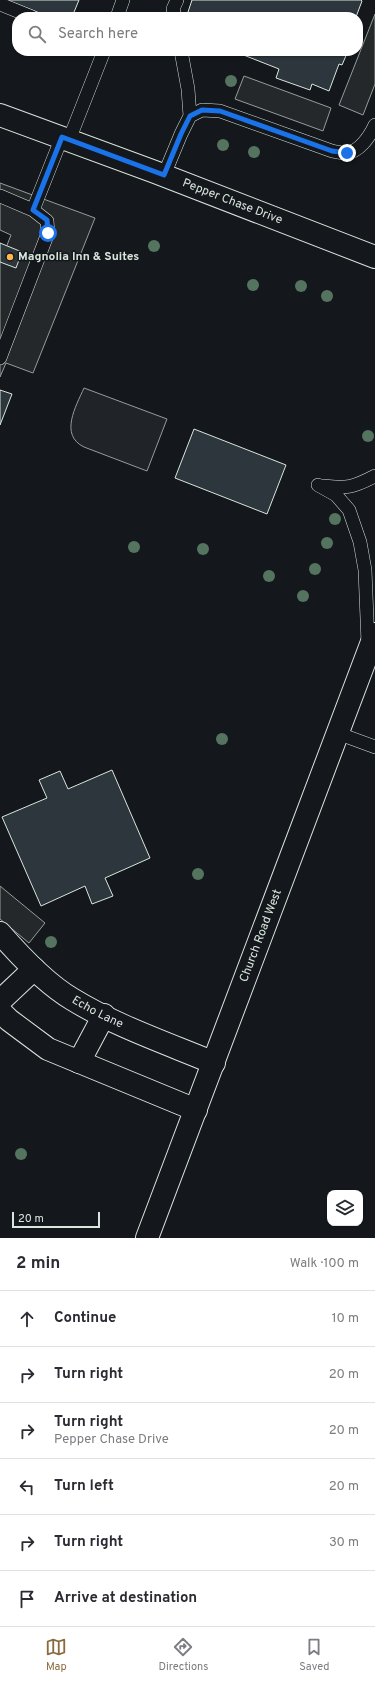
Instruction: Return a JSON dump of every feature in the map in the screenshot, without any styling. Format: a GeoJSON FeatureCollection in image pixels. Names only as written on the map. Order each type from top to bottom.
{"type":"FeatureCollection","features":[{"type":"Feature","properties":{"kind":"street","name":"Pepper Chase Drive"},"geometry":{"type":"LineString","coordinates":[[0,115],[164,175],[375,257]]}},
{"type":"Feature","properties":{"kind":"street","name":"Church Road West"},"geometry":{"type":"LineString","coordinates":[[147,1238],[371,643]]}},
{"type":"Feature","properties":{"kind":"street","name":"Echo Lane"},"geometry":{"type":"LineString","coordinates":[[0,933],[34,969],[71,999],[134,1030],[214,1063]]}},
{"type":"Feature","properties":{"kind":"street"},"geometry":{"type":"LineString","coordinates":[[0,1001],[34,969]]}},
{"type":"Feature","properties":{"kind":"street"},"geometry":{"type":"LineString","coordinates":[[0,1011],[9,1020],[48,1049],[196,1110]]}},
{"type":"Feature","properties":{"kind":"street"},"geometry":{"type":"LineString","coordinates":[[79,1062],[104,1015]]}},
{"type":"Feature","properties":{"kind":"lane"},"geometry":{"type":"LineString","coordinates":[[119,12],[123,0]]}},
{"type":"Feature","properties":{"kind":"lane"},"geometry":{"type":"LineString","coordinates":[[174,12],[173,9],[177,0]]}},
{"type":"Feature","properties":{"kind":"lane"},"geometry":{"type":"LineString","coordinates":[[0,4],[20,12]]}},
{"type":"Feature","properties":{"kind":"lane"},"geometry":{"type":"LineString","coordinates":[[33,210],[102,56]]}},
{"type":"Feature","properties":{"kind":"lane"},"geometry":{"type":"LineString","coordinates":[[164,175],[190,116],[188,89],[182,56]]}},
{"type":"Feature","properties":{"kind":"lane"},"geometry":{"type":"LineString","coordinates":[[190,116],[202,110],[220,111],[332,151],[347,153],[361,146],[372,133],[375,125]]}},
{"type":"Feature","properties":{"kind":"lane"},"geometry":{"type":"LineString","coordinates":[[0,196],[33,210],[47,220],[48,233],[0,358]]}},
{"type":"Feature","properties":{"kind":"lane"},"geometry":{"type":"LineString","coordinates":[[371,643],[365,570],[360,542],[349,510],[336,495],[318,485],[337,488],[354,487],[375,476]]}},
{"type":"Feature","properties":{"kind":"lane"},"geometry":{"type":"LineString","coordinates":[[337,733],[375,747]]}},
{"type":"Feature","properties":{"kind":"shaded area"},"geometry":{"type":"Polygon","coordinates":[[[375,14],[375,84],[363,115],[339,105],[358,56],[363,56],[363,44],[375,14]]]}},
{"type":"Feature","properties":{"kind":"shaded area"},"geometry":{"type":"Polygon","coordinates":[[[244,76],[331,108],[323,131],[235,99],[244,76]]]}},
{"type":"Feature","properties":{"kind":"shaded area"},"geometry":{"type":"Polygon","coordinates":[[[0,183],[95,218],[33,373],[6,363],[0,377],[0,263],[11,235],[0,230],[0,183]]]}},
{"type":"Feature","properties":{"kind":"shaded area"},"geometry":{"type":"Polygon","coordinates":[[[84,388],[167,419],[147,471],[84,447],[76,442],[72,435],[72,420],[77,403],[84,388]]]}},
{"type":"Feature","properties":{"kind":"shaded area"},"geometry":{"type":"Polygon","coordinates":[[[0,886],[45,923],[29,943],[0,919],[0,886]]]}},
{"type":"Feature","properties":{"kind":"building"},"geometry":{"type":"Polygon","coordinates":[[[6,0],[79,0],[74,12],[37,12],[6,0]]]}},
{"type":"Feature","properties":{"kind":"building"},"geometry":{"type":"Polygon","coordinates":[[[192,0],[362,1],[358,12],[188,12],[192,0]]]}},
{"type":"Feature","properties":{"kind":"building"},"geometry":{"type":"Polygon","coordinates":[[[246,56],[346,56],[342,65],[339,64],[329,91],[312,84],[310,90],[276,78],[279,69],[246,56]]]}},
{"type":"Feature","properties":{"kind":"building","name":"Magnolia Inn & Suites"},"geometry":{"type":"Polygon","coordinates":[[[0,243],[22,252],[16,268],[0,262],[0,243]]]}},
{"type":"Feature","properties":{"kind":"building"},"geometry":{"type":"Polygon","coordinates":[[[0,390],[12,394],[0,425],[0,390]]]}},
{"type":"Feature","properties":{"kind":"building"},"geometry":{"type":"Polygon","coordinates":[[[194,429],[286,465],[267,514],[175,478],[194,429]]]}},
{"type":"Feature","properties":{"kind":"building"},"geometry":{"type":"Polygon","coordinates":[[[112,770],[150,858],[105,878],[113,896],[92,904],[85,886],[41,906],[2,817],[47,798],[39,780],[60,771],[68,789],[112,770]]]}},
{"type":"Feature","properties":{"kind":"place","name":"Magnolia Inn & Suites"},"geometry":{"type":"Point","coordinates":[10,257]}},
{"type":"Feature","properties":{"kind":"route"},"geometry":{"type":"LineString","coordinates":[[48,233],[47,220],[33,210],[62,137],[164,175],[190,116],[202,110],[220,111],[332,151],[347,153]]}}]}
